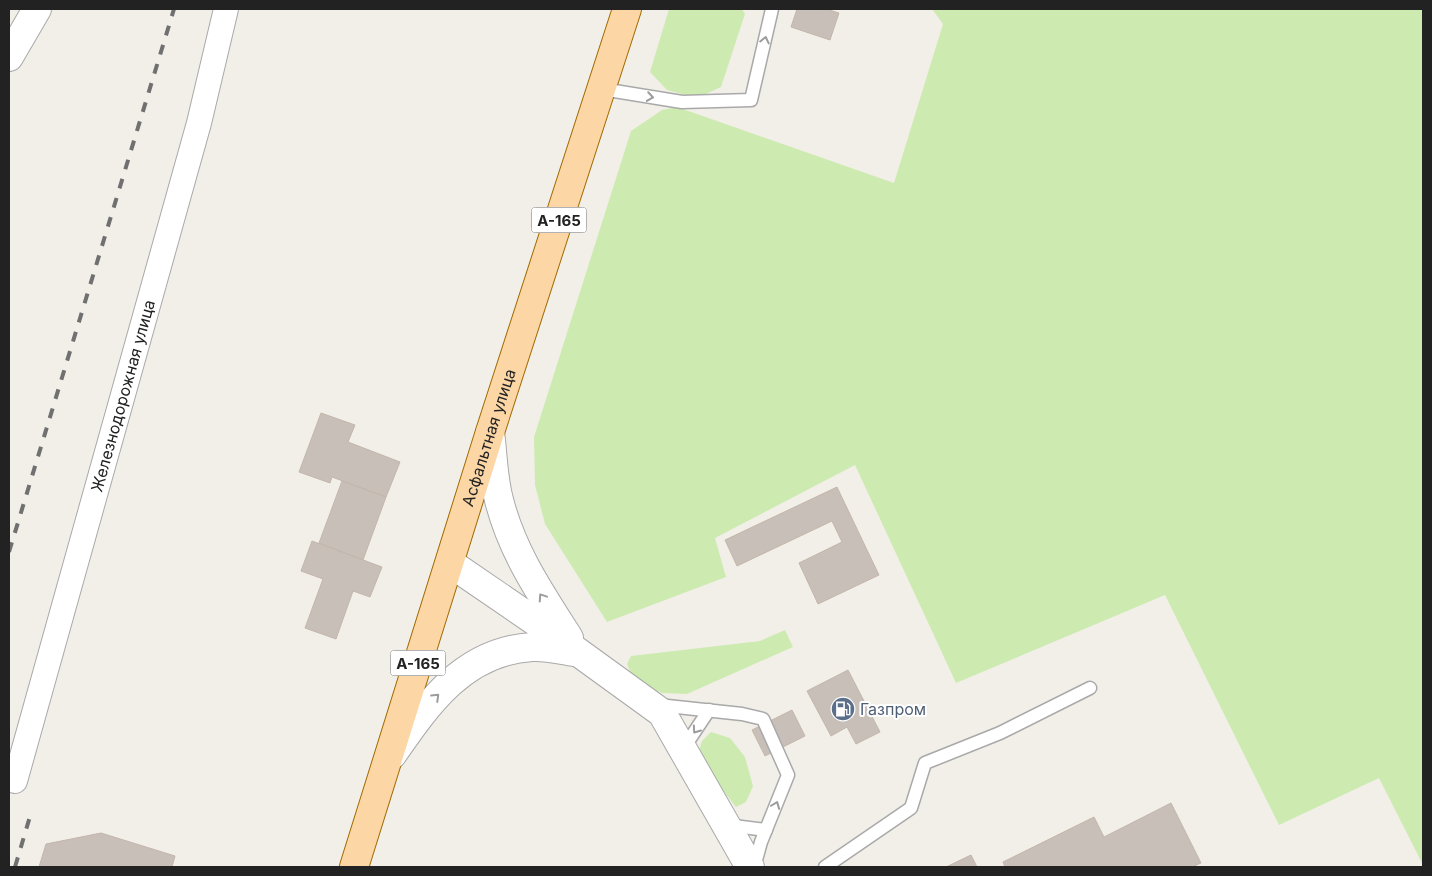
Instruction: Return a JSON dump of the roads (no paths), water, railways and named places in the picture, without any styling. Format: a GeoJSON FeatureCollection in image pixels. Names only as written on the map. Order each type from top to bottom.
{"type":"FeatureCollection","features":[{"type":"Feature","properties":{"kind":"main road","name":"Асфальтная улица"},"geometry":{"type":"LineString","coordinates":[[354,867],[490,432],[628,9]]}},
{"type":"Feature","properties":{"kind":"street"},"geometry":{"type":"LineString","coordinates":[[9,57],[37,9]]}},
{"type":"Feature","properties":{"kind":"street","name":"Железнодорожная улица"},"geometry":{"type":"LineString","coordinates":[[15,781],[199,123],[226,9]]}},
{"type":"Feature","properties":{"kind":"street"},"geometry":{"type":"LineString","coordinates":[[490,432],[498,498],[507,528],[519,556],[537,589],[578,652]]}},
{"type":"Feature","properties":{"kind":"street"},"geometry":{"type":"LineString","coordinates":[[450,563],[662,713],[750,867]]}},
{"type":"Feature","properties":{"kind":"street"},"geometry":{"type":"LineString","coordinates":[[386,764],[424,709],[456,678],[479,660],[505,650],[534,646],[578,652]]}},
{"type":"Feature","properties":{"kind":"lane"},"geometry":{"type":"LineString","coordinates":[[602,89],[682,102],[752,100],[772,9]]}},
{"type":"Feature","properties":{"kind":"lane"},"geometry":{"type":"LineString","coordinates":[[825,867],[911,808],[925,763],[1000,733],[1090,688]]}},
{"type":"Feature","properties":{"kind":"lane"},"geometry":{"type":"LineString","coordinates":[[651,705],[742,714],[763,719],[788,775],[766,830],[754,867]]}},
{"type":"Feature","properties":{"kind":"lane"},"geometry":{"type":"LineString","coordinates":[[682,749],[709,710]]}},
{"type":"Feature","properties":{"kind":"lane"},"geometry":{"type":"LineString","coordinates":[[726,825],[766,830]]}},
{"type":"Feature","properties":{"kind":"railway"},"geometry":{"type":"LineString","coordinates":[[9,552],[174,9]]}},
{"type":"Feature","properties":{"kind":"railway"},"geometry":{"type":"LineString","coordinates":[[15,867],[31,813]]}},
{"type":"Feature","properties":{"kind":"place","name":"Газпром"},"geometry":{"type":"Point","coordinates":[843,709]}}]}
